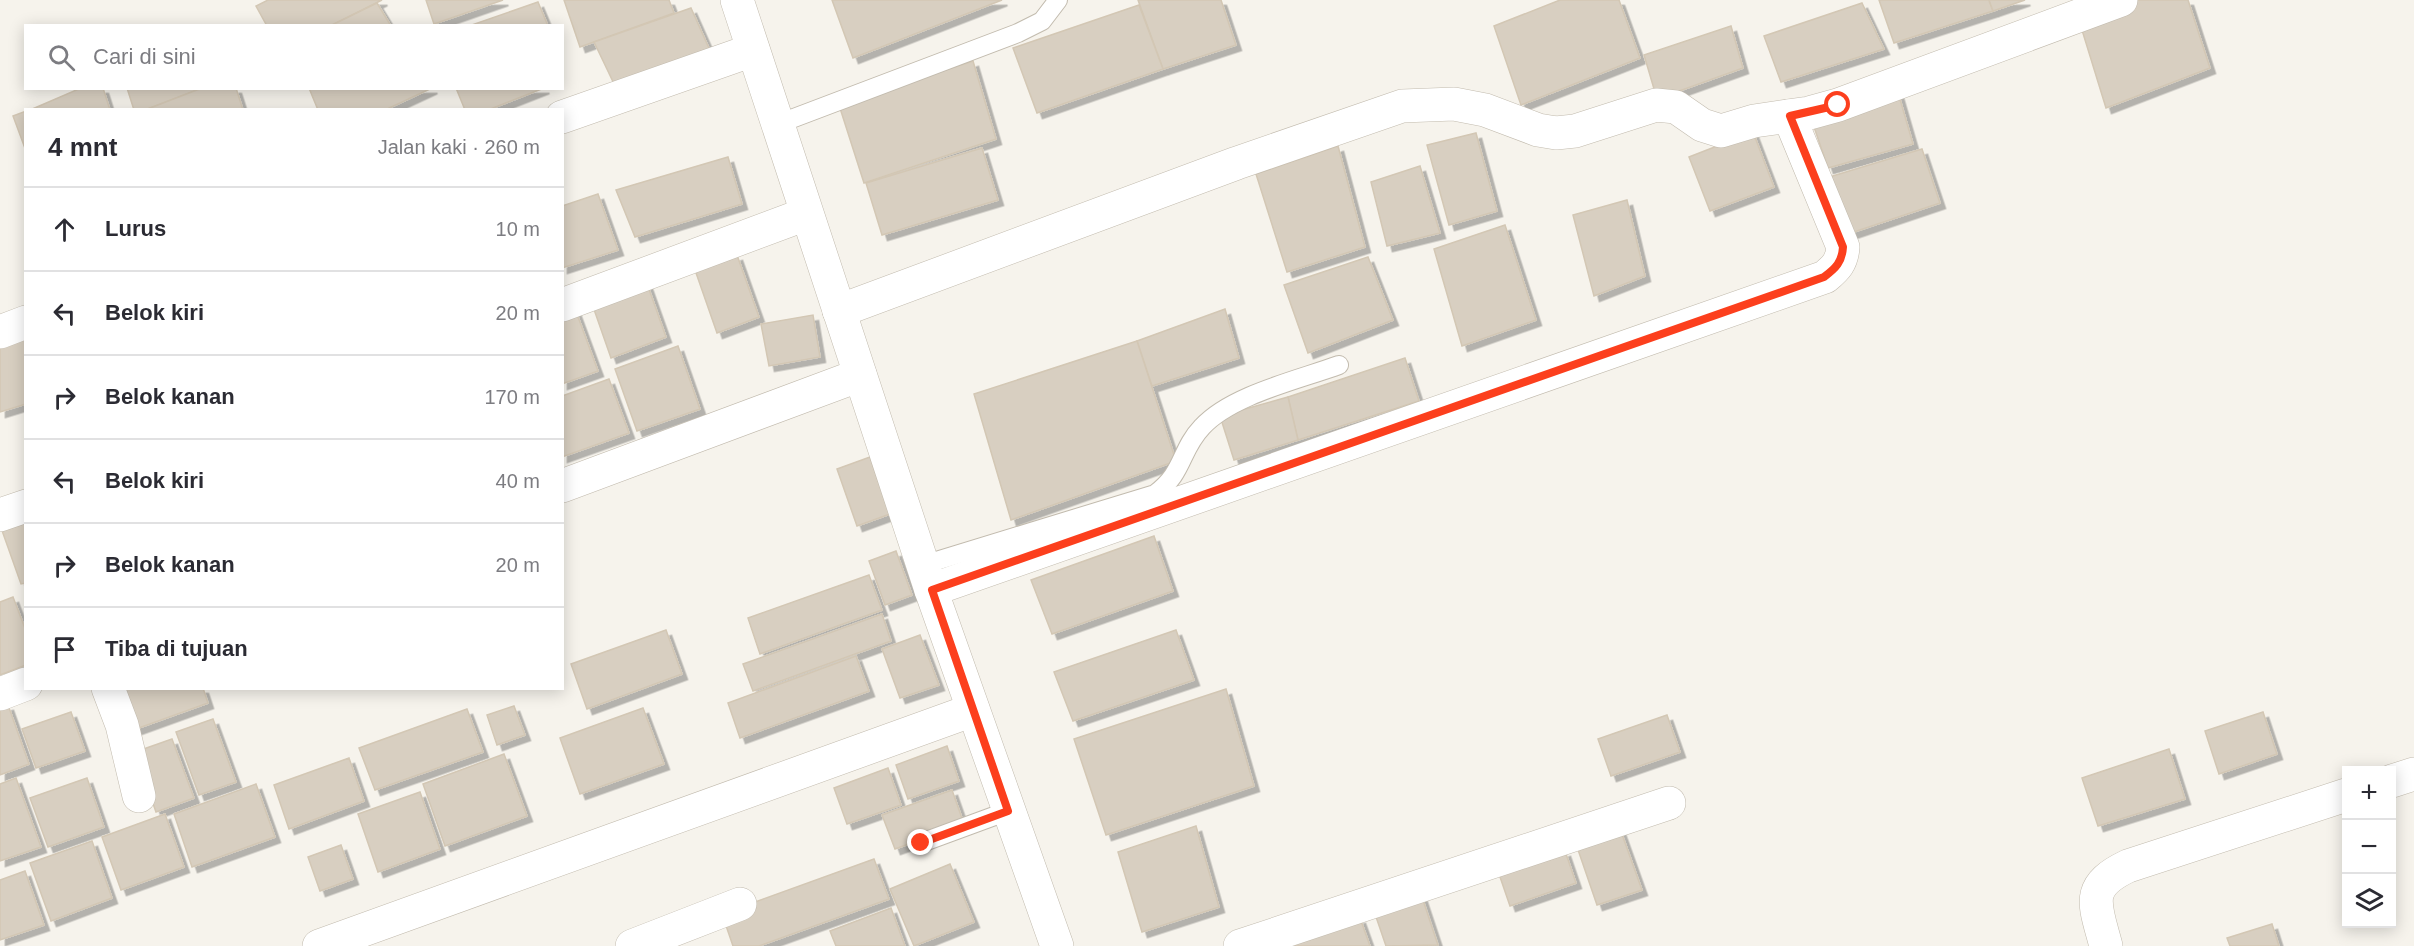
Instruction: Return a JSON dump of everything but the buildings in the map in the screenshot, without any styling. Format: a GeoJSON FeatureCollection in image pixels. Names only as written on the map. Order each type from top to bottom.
{"type":"FeatureCollection","features":[{"type":"Feature","properties":{"kind":"street"},"geometry":{"type":"LineString","coordinates":[[736,0],[927,578],[1057,946]]}},
{"type":"Feature","properties":{"kind":"street"},"geometry":{"type":"LineString","coordinates":[[839,311],[1248,159],[1402,105],[1454,104],[1485,110],[1538,130],[1556,134],[1575,131],[1656,105],[1676,107],[1702,125],[1721,131],[1754,121],[1809,113],[1879,91],[2121,0]]}},
{"type":"Feature","properties":{"kind":"street"},"geometry":{"type":"LineString","coordinates":[[564,116],[753,50]]}},
{"type":"Feature","properties":{"kind":"street"},"geometry":{"type":"LineString","coordinates":[[927,578],[1824,277],[1836,268],[1842,258],[1843,247],[1790,116]]}},
{"type":"Feature","properties":{"kind":"street"},"geometry":{"type":"LineString","coordinates":[[564,304],[806,214]]}},
{"type":"Feature","properties":{"kind":"street"},"geometry":{"type":"LineString","coordinates":[[0,332],[24,323]]}},
{"type":"Feature","properties":{"kind":"street"},"geometry":{"type":"LineString","coordinates":[[564,485],[860,375]]}},
{"type":"Feature","properties":{"kind":"street"},"geometry":{"type":"LineString","coordinates":[[0,515],[24,507]]}},
{"type":"Feature","properties":{"kind":"street"},"geometry":{"type":"LineString","coordinates":[[0,694],[24,685]]}},
{"type":"Feature","properties":{"kind":"street"},"geometry":{"type":"LineString","coordinates":[[109,690],[122,725],[139,796]]}},
{"type":"Feature","properties":{"kind":"street"},"geometry":{"type":"LineString","coordinates":[[319,946],[973,710]]}},
{"type":"Feature","properties":{"kind":"street"},"geometry":{"type":"LineString","coordinates":[[2396,779],[2414,774]]}},
{"type":"Feature","properties":{"kind":"street"},"geometry":{"type":"LineString","coordinates":[[2106,946],[2099,920],[2096,892],[2102,881],[2113,873],[2128,866],[2342,796]]}},
{"type":"Feature","properties":{"kind":"street"},"geometry":{"type":"LineString","coordinates":[[1240,946],[1669,803]]}},
{"type":"Feature","properties":{"kind":"street"},"geometry":{"type":"LineString","coordinates":[[632,946],[740,904]]}},
{"type":"Feature","properties":{"kind":"lane"},"geometry":{"type":"LineString","coordinates":[[778,123],[1018,33],[1042,21],[1058,0]]}},
{"type":"Feature","properties":{"kind":"lane"},"geometry":{"type":"LineString","coordinates":[[927,578],[1155,494],[1170,483],[1179,470],[1191,440],[1215,416],[1236,403],[1339,364]]}},
{"type":"Feature","properties":{"kind":"lane"},"geometry":{"type":"LineString","coordinates":[[921,843],[1008,811]]}},
{"type":"Feature","properties":{"kind":"route"},"geometry":{"type":"LineString","coordinates":[[921,843],[1008,811],[932,590],[1824,277],[1836,268],[1842,258],[1843,247],[1790,116],[1838,105]]}}]}
